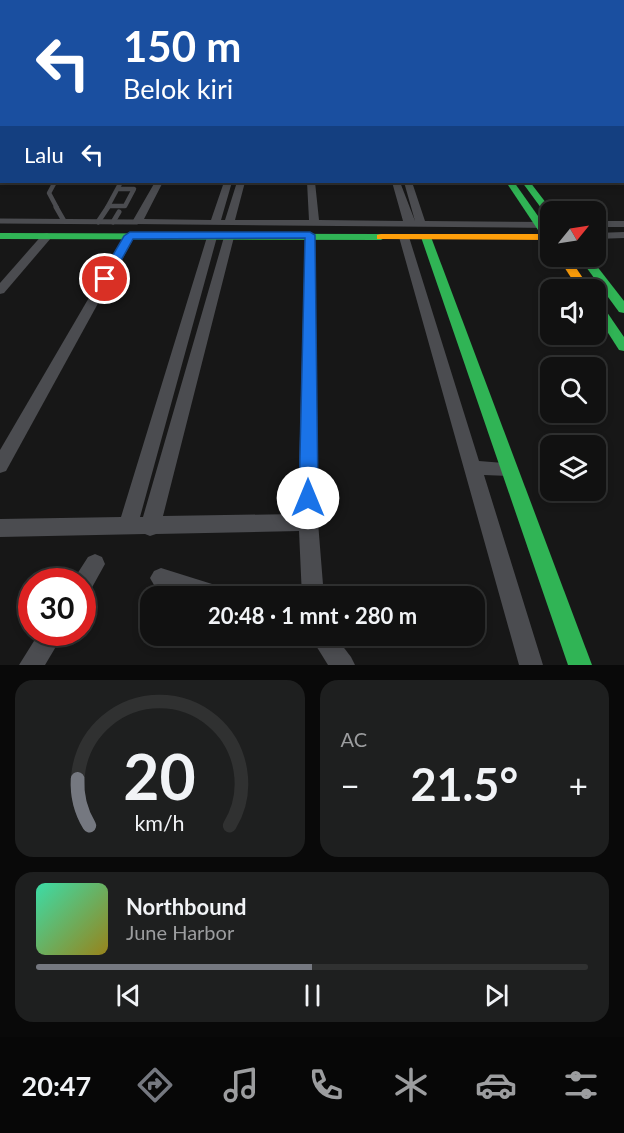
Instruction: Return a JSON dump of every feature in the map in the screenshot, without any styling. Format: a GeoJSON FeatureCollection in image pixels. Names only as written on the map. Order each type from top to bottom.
{"type":"FeatureCollection","features":[{"type":"Feature","properties":{"kind":"street"},"geometry":{"type":"LineString","coordinates":[[158,183],[137,222],[213,230]]}},
{"type":"Feature","properties":{"kind":"street"},"geometry":{"type":"LineString","coordinates":[[128,525],[228,183]]}},
{"type":"Feature","properties":{"kind":"street"},"geometry":{"type":"LineString","coordinates":[[150,527],[241,183]]}},
{"type":"Feature","properties":{"kind":"street"},"geometry":{"type":"LineString","coordinates":[[311,183],[308,522],[313,586]]}},
{"type":"Feature","properties":{"kind":"street"},"geometry":{"type":"LineString","coordinates":[[396,183],[430,326],[531,665]]}},
{"type":"Feature","properties":{"kind":"street"},"geometry":{"type":"LineString","coordinates":[[408,183],[423,230],[580,665]]}},
{"type":"Feature","properties":{"kind":"street"},"geometry":{"type":"LineString","coordinates":[[511,183],[540,221]]}},
{"type":"Feature","properties":{"kind":"street"},"geometry":{"type":"LineString","coordinates":[[527,183],[540,201]]}},
{"type":"Feature","properties":{"kind":"street"},"geometry":{"type":"LineString","coordinates":[[606,224],[624,224]]}},
{"type":"Feature","properties":{"kind":"street"},"geometry":{"type":"LineString","coordinates":[[0,236],[130,236],[213,230],[312,229],[540,232]]}},
{"type":"Feature","properties":{"kind":"street"},"geometry":{"type":"LineString","coordinates":[[2,285],[47,236]]}},
{"type":"Feature","properties":{"kind":"street"},"geometry":{"type":"LineString","coordinates":[[0,466],[130,236]]}},
{"type":"Feature","properties":{"kind":"street"},"geometry":{"type":"LineString","coordinates":[[606,236],[624,236]]}},
{"type":"Feature","properties":{"kind":"street"},"geometry":{"type":"LineString","coordinates":[[592,267],[624,309]]}},
{"type":"Feature","properties":{"kind":"street"},"geometry":{"type":"LineString","coordinates":[[606,320],[624,347]]}},
{"type":"Feature","properties":{"kind":"street"},"geometry":{"type":"LineString","coordinates":[[430,326],[458,326]]}},
{"type":"Feature","properties":{"kind":"street"},"geometry":{"type":"LineString","coordinates":[[472,468],[509,470]]}},
{"type":"Feature","properties":{"kind":"street"},"geometry":{"type":"LineString","coordinates":[[0,528],[128,525],[150,527],[308,522]]}},
{"type":"Feature","properties":{"kind":"street"},"geometry":{"type":"LineString","coordinates":[[92,568],[95,564]]}},
{"type":"Feature","properties":{"kind":"street"},"geometry":{"type":"LineString","coordinates":[[162,578],[186,586]]}},
{"type":"Feature","properties":{"kind":"street"},"geometry":{"type":"LineString","coordinates":[[31,665],[44,646]]}},
{"type":"Feature","properties":{"kind":"street"},"geometry":{"type":"LineString","coordinates":[[329,646],[343,665]]}},
{"type":"Feature","properties":{"kind":"lane"},"geometry":{"type":"LineString","coordinates":[[54,183],[49,193],[64,221]]}},
{"type":"Feature","properties":{"kind":"lane"},"geometry":{"type":"LineString","coordinates":[[98,222],[121,183]]}},
{"type":"Feature","properties":{"kind":"lane"},"geometry":{"type":"LineString","coordinates":[[109,206],[125,206],[134,189],[119,189]]}},
{"type":"Feature","properties":{"kind":"lane"},"geometry":{"type":"LineString","coordinates":[[113,222],[118,212]]}},
{"type":"Feature","properties":{"kind":"lane"},"geometry":{"type":"LineString","coordinates":[[0,221],[137,222]]}},
{"type":"Feature","properties":{"kind":"traffic: fast"},"geometry":{"type":"LineString","coordinates":[[511,183],[540,226]]}},
{"type":"Feature","properties":{"kind":"traffic: fast"},"geometry":{"type":"LineString","coordinates":[[527,183],[540,201]]}},
{"type":"Feature","properties":{"kind":"traffic: fast"},"geometry":{"type":"LineString","coordinates":[[0,236],[381,237]]}},
{"type":"Feature","properties":{"kind":"traffic: fast"},"geometry":{"type":"LineString","coordinates":[[426,237],[580,665]]}},
{"type":"Feature","properties":{"kind":"traffic: fast"},"geometry":{"type":"LineString","coordinates":[[592,267],[624,309]]}},
{"type":"Feature","properties":{"kind":"traffic: fast"},"geometry":{"type":"LineString","coordinates":[[606,320],[624,347]]}},
{"type":"Feature","properties":{"kind":"traffic: slow"},"geometry":{"type":"LineString","coordinates":[[381,237],[540,237]]}},
{"type":"Feature","properties":{"kind":"traffic: slow"},"geometry":{"type":"LineString","coordinates":[[569,267],[578,279]]}},
{"type":"Feature","properties":{"kind":"route"},"geometry":{"type":"LineString","coordinates":[[105,279],[130,236],[310,235],[308,498]]}}]}
